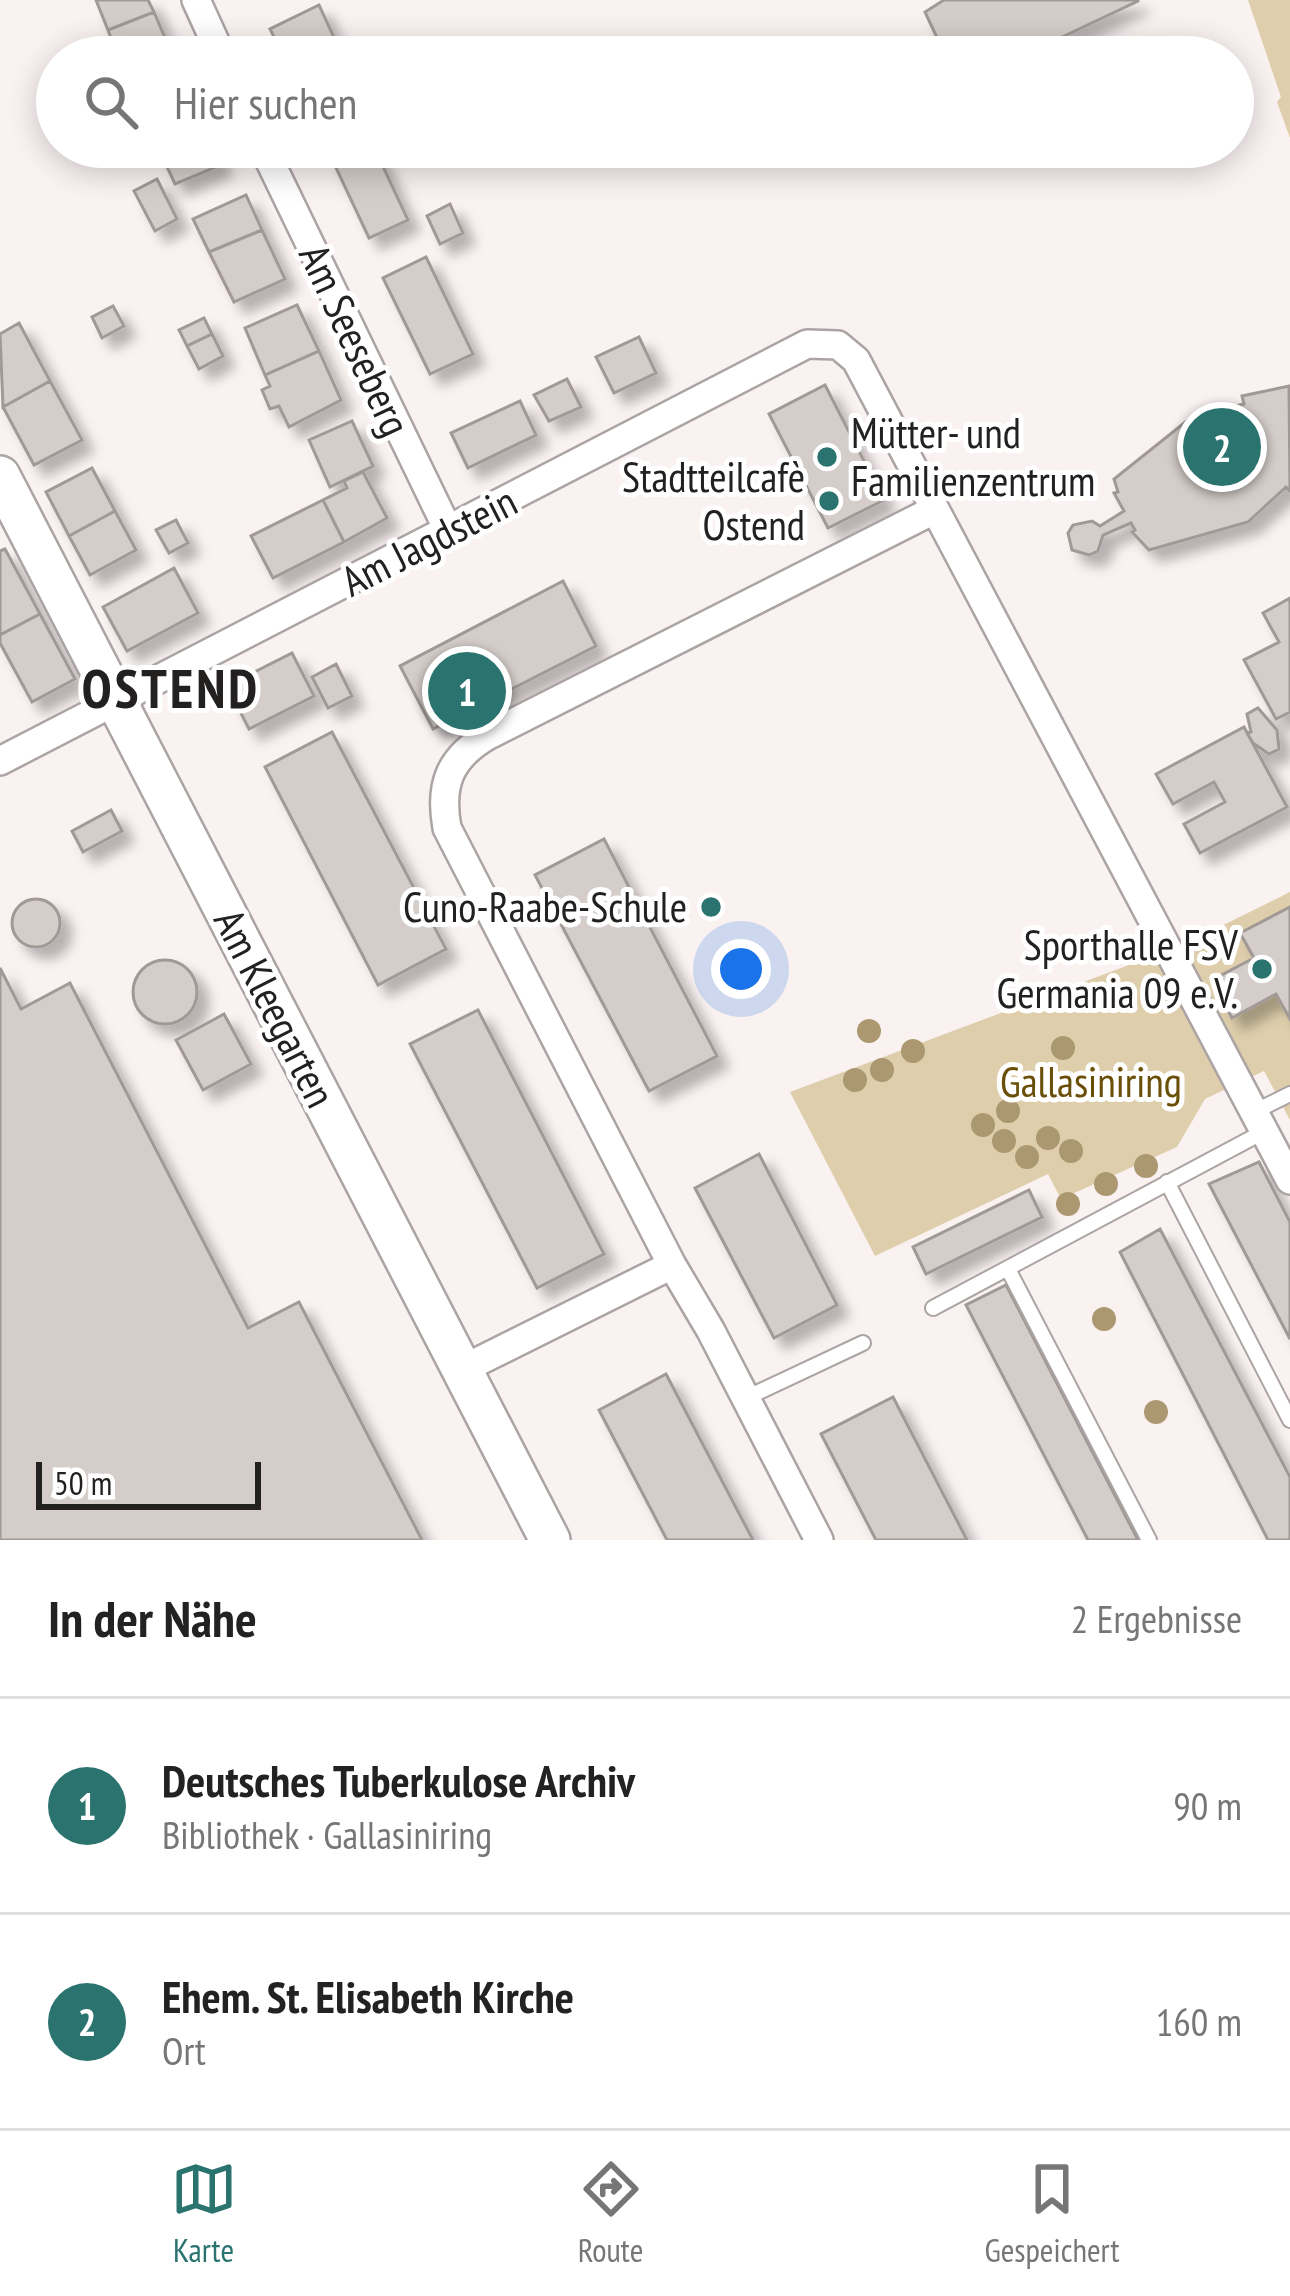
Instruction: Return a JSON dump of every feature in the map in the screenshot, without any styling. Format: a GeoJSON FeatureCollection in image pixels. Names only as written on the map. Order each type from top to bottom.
{"type":"FeatureCollection","features":[{"type":"Feature","properties":{"kind":"street"},"geometry":{"type":"LineString","coordinates":[[196,0],[212,36]]}},
{"type":"Feature","properties":{"kind":"street","name":"Am Seeseberg"},"geometry":{"type":"LineString","coordinates":[[273,168],[449,532]]}},
{"type":"Feature","properties":{"kind":"street","name":"Am Jagdstein"},"geometry":{"type":"LineString","coordinates":[[0,761],[807,344],[838,345],[856,360],[934,510]]}},
{"type":"Feature","properties":{"kind":"street","name":"Am Kleegarten"},"geometry":{"type":"LineString","coordinates":[[0,476],[550,1540]]}},
{"type":"Feature","properties":{"kind":"street"},"geometry":{"type":"LineString","coordinates":[[819,1540],[447,828],[446,779],[457,758],[487,736],[934,510],[1290,1180]]}},
{"type":"Feature","properties":{"kind":"street"},"geometry":{"type":"LineString","coordinates":[[461,1370],[672,1265]]}},
{"type":"Feature","properties":{"kind":"lane"},"geometry":{"type":"LineString","coordinates":[[933,1308],[1167,1183],[1259,1122],[1290,1094]]}},
{"type":"Feature","properties":{"kind":"lane"},"geometry":{"type":"LineString","coordinates":[[1167,1183],[1290,1420]]}},
{"type":"Feature","properties":{"kind":"lane"},"geometry":{"type":"LineString","coordinates":[[1008,1269],[1149,1540]]}},
{"type":"Feature","properties":{"kind":"lane"},"geometry":{"type":"LineString","coordinates":[[746,1398],[862,1343]]}},
{"type":"Feature","properties":{"kind":"green space"},"geometry":{"type":"Polygon","coordinates":[[[1248,0],[1290,0],[1290,138],[1277,102],[1281,97],[1248,0]]]}},
{"type":"Feature","properties":{"kind":"green space","name":"Gallasiniring"},"geometry":{"type":"Polygon","coordinates":[[[1290,892],[1290,1120],[1264,1071],[1205,1099],[1177,1147],[1061,1199],[1048,1174],[875,1256],[790,1092],[1185,944],[1290,892]]]}},
{"type":"Feature","properties":{"kind":"building"},"geometry":{"type":"Polygon","coordinates":[[[96,0],[148,0],[154,12],[108,30],[96,0]]]}},
{"type":"Feature","properties":{"kind":"building"},"geometry":{"type":"Polygon","coordinates":[[[944,0],[1138,0],[1064,36],[936,36],[925,12],[944,0]]]}},
{"type":"Feature","properties":{"kind":"building"},"geometry":{"type":"Polygon","coordinates":[[[319,5],[333,36],[274,36],[270,29],[319,5]]]}},
{"type":"Feature","properties":{"kind":"building"},"geometry":{"type":"Polygon","coordinates":[[[154,12],[164,36],[110,36],[108,30],[154,12]]]}},
{"type":"Feature","properties":{"kind":"building"},"geometry":{"type":"Polygon","coordinates":[[[168,168],[214,168],[175,184],[168,168]]]}},
{"type":"Feature","properties":{"kind":"building"},"geometry":{"type":"Polygon","coordinates":[[[336,168],[384,168],[408,220],[369,238],[336,168]]]}},
{"type":"Feature","properties":{"kind":"building"},"geometry":{"type":"Polygon","coordinates":[[[157,179],[177,219],[155,231],[134,191],[157,179]]]}},
{"type":"Feature","properties":{"kind":"building"},"geometry":{"type":"Polygon","coordinates":[[[246,195],[262,230],[209,252],[193,219],[246,195]]]}},
{"type":"Feature","properties":{"kind":"building"},"geometry":{"type":"Polygon","coordinates":[[[450,204],[463,233],[440,244],[427,216],[450,204]]]}},
{"type":"Feature","properties":{"kind":"building"},"geometry":{"type":"Polygon","coordinates":[[[262,230],[285,279],[234,302],[209,252],[262,230]]]}},
{"type":"Feature","properties":{"kind":"building"},"geometry":{"type":"Polygon","coordinates":[[[426,257],[473,354],[430,374],[383,278],[426,257]]]}},
{"type":"Feature","properties":{"kind":"building"},"geometry":{"type":"Polygon","coordinates":[[[297,305],[319,351],[265,375],[245,328],[297,305]]]}},
{"type":"Feature","properties":{"kind":"building"},"geometry":{"type":"Polygon","coordinates":[[[113,306],[124,326],[102,338],[92,317],[113,306]]]}},
{"type":"Feature","properties":{"kind":"building"},"geometry":{"type":"Polygon","coordinates":[[[204,318],[212,334],[187,346],[179,330],[204,318]]]}},
{"type":"Feature","properties":{"kind":"building"},"geometry":{"type":"Polygon","coordinates":[[[19,323],[50,381],[3,407],[0,334],[19,323]]]}},
{"type":"Feature","properties":{"kind":"building"},"geometry":{"type":"Polygon","coordinates":[[[212,334],[223,356],[199,369],[187,346],[212,334]]]}},
{"type":"Feature","properties":{"kind":"building"},"geometry":{"type":"Polygon","coordinates":[[[639,337],[656,373],[614,393],[596,357],[639,337]]]}},
{"type":"Feature","properties":{"kind":"building"},"geometry":{"type":"Polygon","coordinates":[[[319,351],[341,400],[289,427],[279,406],[270,409],[262,390],[270,386],[265,375],[319,351]]]}},
{"type":"Feature","properties":{"kind":"building"},"geometry":{"type":"Polygon","coordinates":[[[567,379],[581,407],[549,421],[534,395],[567,379]]]}},
{"type":"Feature","properties":{"kind":"building"},"geometry":{"type":"Polygon","coordinates":[[[50,381],[82,440],[34,465],[3,407],[50,381]]]}},
{"type":"Feature","properties":{"kind":"building","name":"Mütter- und Familienzentrum"},"geometry":{"type":"Polygon","coordinates":[[[825,385],[884,500],[828,528],[769,414],[825,385]]]}},
{"type":"Feature","properties":{"kind":"building"},"geometry":{"type":"Polygon","coordinates":[[[1289,386],[1290,491],[1286,487],[1248,522],[1149,550],[1132,532],[1131,523],[1103,535],[1098,551],[1089,555],[1072,550],[1068,533],[1073,525],[1092,521],[1100,526],[1124,511],[1114,493],[1118,492],[1114,479],[1193,416],[1244,404],[1242,396],[1289,386]]]}},
{"type":"Feature","properties":{"kind":"building"},"geometry":{"type":"Polygon","coordinates":[[[520,401],[536,435],[468,468],[451,433],[520,401]]]}},
{"type":"Feature","properties":{"kind":"building"},"geometry":{"type":"Polygon","coordinates":[[[352,421],[373,466],[330,487],[309,440],[352,421]]]}},
{"type":"Feature","properties":{"kind":"building"},"geometry":{"type":"Polygon","coordinates":[[[92,468],[115,511],[69,536],[46,492],[92,468]]]}},
{"type":"Feature","properties":{"kind":"building"},"geometry":{"type":"Polygon","coordinates":[[[363,472],[387,518],[344,542],[323,500],[347,488],[344,481],[363,472]]]}},
{"type":"Feature","properties":{"kind":"building"},"geometry":{"type":"Polygon","coordinates":[[[323,500],[344,542],[273,578],[251,536],[323,500]]]}},
{"type":"Feature","properties":{"kind":"building"},"geometry":{"type":"Polygon","coordinates":[[[115,511],[136,550],[90,575],[69,536],[115,511]]]}},
{"type":"Feature","properties":{"kind":"building"},"geometry":{"type":"Polygon","coordinates":[[[176,520],[188,543],[169,553],[156,530],[176,520]]]}},
{"type":"Feature","properties":{"kind":"building"},"geometry":{"type":"Polygon","coordinates":[[[5,549],[40,614],[0,635],[0,551],[5,549]]]}},
{"type":"Feature","properties":{"kind":"building"},"geometry":{"type":"Polygon","coordinates":[[[174,568],[198,613],[127,651],[103,607],[174,568]]]}},
{"type":"Feature","properties":{"kind":"building"},"geometry":{"type":"Polygon","coordinates":[[[563,581],[596,646],[433,729],[400,666],[563,581]]]}},
{"type":"Feature","properties":{"kind":"building"},"geometry":{"type":"Polygon","coordinates":[[[1290,598],[1290,712],[1276,719],[1244,660],[1279,642],[1263,613],[1290,598]]]}},
{"type":"Feature","properties":{"kind":"building"},"geometry":{"type":"Polygon","coordinates":[[[40,614],[75,679],[32,702],[0,635],[40,614]]]}},
{"type":"Feature","properties":{"kind":"building"},"geometry":{"type":"Polygon","coordinates":[[[292,653],[314,696],[249,729],[227,686],[292,653]]]}},
{"type":"Feature","properties":{"kind":"building"},"geometry":{"type":"Polygon","coordinates":[[[336,664],[352,696],[328,708],[312,677],[336,664]]]}},
{"type":"Feature","properties":{"kind":"building"},"geometry":{"type":"Polygon","coordinates":[[[1258,708],[1277,730],[1279,749],[1269,754],[1247,733],[1251,732],[1247,714],[1258,708]]]}},
{"type":"Feature","properties":{"kind":"building"},"geometry":{"type":"Polygon","coordinates":[[[1244,727],[1287,807],[1200,853],[1184,824],[1225,802],[1214,782],[1173,804],[1156,774],[1244,727]]]}},
{"type":"Feature","properties":{"kind":"building"},"geometry":{"type":"Polygon","coordinates":[[[332,732],[446,949],[378,985],[265,767],[332,732]]]}},
{"type":"Feature","properties":{"kind":"building"},"geometry":{"type":"Polygon","coordinates":[[[111,810],[122,831],[83,852],[72,831],[111,810]]]}},
{"type":"Feature","properties":{"kind":"building"},"geometry":{"type":"Polygon","coordinates":[[[604,839],[717,1056],[649,1091],[535,875],[604,839]]]}},
{"type":"Feature","properties":{"kind":"building"},"geometry":{"type":"Polygon","coordinates":[[[36,899],[53,906],[60,923],[53,940],[36,947],[19,940],[12,923],[19,906],[36,899]]]}},
{"type":"Feature","properties":{"kind":"building","name":"Sporthalle FSV Germania 09 e.V."},"geometry":{"type":"Polygon","coordinates":[[[1290,907],[1290,1019],[1276,994],[1232,1018],[1212,980],[1254,958],[1240,933],[1290,907]]]}},
{"type":"Feature","properties":{"kind":"building"},"geometry":{"type":"Polygon","coordinates":[[[165,960],[188,969],[197,992],[188,1015],[165,1024],[142,1015],[133,992],[142,969],[165,960]]]}},
{"type":"Feature","properties":{"kind":"building"},"geometry":{"type":"Polygon","coordinates":[[[0,968],[21,1009],[70,983],[248,1328],[299,1302],[422,1540],[0,1540],[0,968]]]}},
{"type":"Feature","properties":{"kind":"building"},"geometry":{"type":"Polygon","coordinates":[[[478,1010],[604,1254],[537,1288],[410,1044],[478,1010]]]}},
{"type":"Feature","properties":{"kind":"building"},"geometry":{"type":"Polygon","coordinates":[[[224,1014],[251,1064],[203,1090],[176,1040],[224,1014]]]}},
{"type":"Feature","properties":{"kind":"building"},"geometry":{"type":"Polygon","coordinates":[[[759,1154],[837,1305],[774,1338],[695,1188],[759,1154]]]}},
{"type":"Feature","properties":{"kind":"building"},"geometry":{"type":"Polygon","coordinates":[[[1259,1162],[1290,1222],[1290,1339],[1209,1184],[1259,1162]]]}},
{"type":"Feature","properties":{"kind":"building"},"geometry":{"type":"Polygon","coordinates":[[[1029,1190],[1042,1217],[926,1274],[913,1247],[1029,1190]]]}},
{"type":"Feature","properties":{"kind":"building"},"geometry":{"type":"Polygon","coordinates":[[[1160,1229],[1290,1477],[1290,1540],[1268,1540],[1120,1252],[1160,1229]]]}},
{"type":"Feature","properties":{"kind":"building"},"geometry":{"type":"Polygon","coordinates":[[[1006,1285],[1138,1540],[1088,1540],[966,1305],[1006,1285]]]}},
{"type":"Feature","properties":{"kind":"building"},"geometry":{"type":"Polygon","coordinates":[[[666,1374],[753,1540],[667,1540],[599,1410],[666,1374]]]}},
{"type":"Feature","properties":{"kind":"building"},"geometry":{"type":"Polygon","coordinates":[[[893,1397],[967,1540],[876,1540],[821,1434],[893,1397]]]}},
{"type":"Feature","properties":{"kind":"place","name":"Ehem. St. Elisabeth Kirche"},"geometry":{"type":"Point","coordinates":[1222,447]}},
{"type":"Feature","properties":{"kind":"place","name":"Mütter- und Familienzentrum"},"geometry":{"type":"Point","coordinates":[827,457]}},
{"type":"Feature","properties":{"kind":"place","name":"Stadtteilcafè Ostend"},"geometry":{"type":"Point","coordinates":[829,501]}},
{"type":"Feature","properties":{"kind":"place","name":"Deutsches Tuberkulose Archiv"},"geometry":{"type":"Point","coordinates":[467,691]}},
{"type":"Feature","properties":{"kind":"place","name":"Cuno-Raabe-Schule"},"geometry":{"type":"Point","coordinates":[711,907]}},
{"type":"Feature","properties":{"kind":"place","name":"Sporthalle FSV Germania 09 e.V."},"geometry":{"type":"Point","coordinates":[1262,969]}},
{"type":"Feature","properties":{"kind":"district","name":"OSTEND"},"geometry":{"type":"Point","coordinates":[171,689]}}]}
